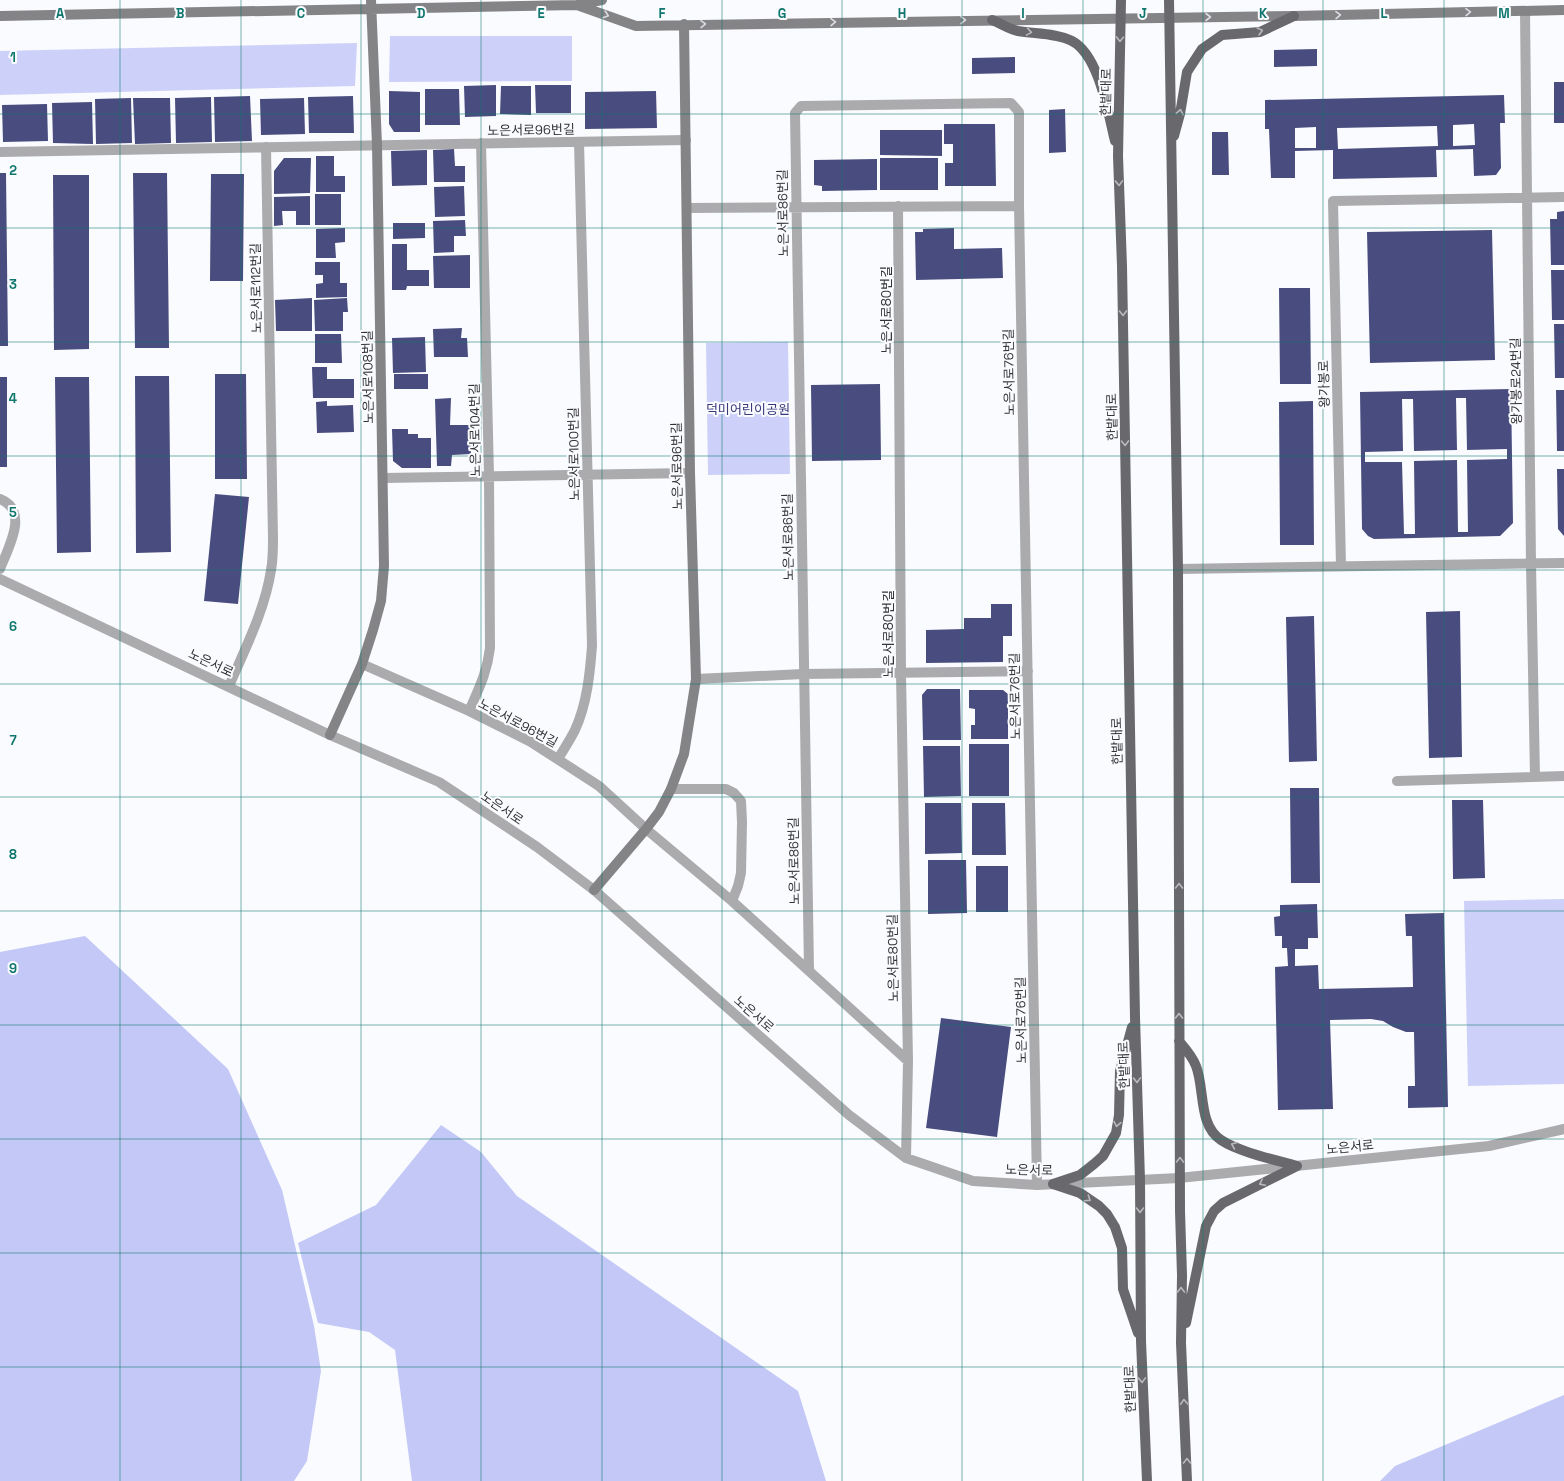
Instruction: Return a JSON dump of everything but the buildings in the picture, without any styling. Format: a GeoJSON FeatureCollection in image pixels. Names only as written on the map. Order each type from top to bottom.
{"type":"FeatureCollection","features":[{"type":"Feature","properties":{"kind":"main road","name":"한밭대로"},"geometry":{"type":"LineString","coordinates":[[1121,0],[1118,156],[1122,266],[1135,1017],[1140,1180],[1141,1341],[1146,1481]]}},
{"type":"Feature","properties":{"kind":"main road"},"geometry":{"type":"LineString","coordinates":[[1168,0],[1178,568],[1179,1178],[1181,1343],[1187,1481]]}},
{"type":"Feature","properties":{"kind":"main road"},"geometry":{"type":"LineString","coordinates":[[1171,150],[1180,114],[1187,72],[1202,49],[1222,35],[1260,32],[1294,16]]}},
{"type":"Feature","properties":{"kind":"main road"},"geometry":{"type":"LineString","coordinates":[[992,20],[1016,30],[1058,37],[1072,42],[1082,49],[1094,67],[1103,90],[1118,156]]}},
{"type":"Feature","properties":{"kind":"main road"},"geometry":{"type":"LineString","coordinates":[[1053,1184],[1080,1175],[1094,1164],[1103,1156],[1116,1133],[1119,1115],[1120,1071],[1135,1017]]}},
{"type":"Feature","properties":{"kind":"main road"},"geometry":{"type":"LineString","coordinates":[[1179,1041],[1196,1065],[1202,1089],[1205,1114],[1211,1128],[1221,1140],[1264,1156],[1297,1166]]}},
{"type":"Feature","properties":{"kind":"main road"},"geometry":{"type":"LineString","coordinates":[[1181,1343],[1206,1226],[1214,1211],[1223,1203],[1297,1166]]}},
{"type":"Feature","properties":{"kind":"main road"},"geometry":{"type":"LineString","coordinates":[[1053,1184],[1080,1193],[1099,1206],[1107,1214],[1115,1227],[1122,1248],[1123,1289],[1141,1341]]}},
{"type":"Feature","properties":{"kind":"street"},"geometry":{"type":"LineString","coordinates":[[0,16],[371,4],[577,5],[602,0]]}},
{"type":"Feature","properties":{"kind":"street","name":"노은서로108번길"},"geometry":{"type":"LineString","coordinates":[[330,735],[362,664],[381,601],[384,566],[377,145],[371,4]]}},
{"type":"Feature","properties":{"kind":"street"},"geometry":{"type":"LineString","coordinates":[[577,5],[636,26],[684,24],[1294,16],[1564,10]]}},
{"type":"Feature","properties":{"kind":"street","name":"왕가봉로24번길"},"geometry":{"type":"LineString","coordinates":[[1525,11],[1526,198],[1535,777]]}},
{"type":"Feature","properties":{"kind":"street","name":"노은서로96번길"},"geometry":{"type":"LineString","coordinates":[[594,890],[646,829],[671,789],[684,754],[696,679],[690,473],[684,24]]}},
{"type":"Feature","properties":{"kind":"street","name":"노은서로76번길"},"geometry":{"type":"LineString","coordinates":[[801,106],[1011,103],[1019,112],[1019,206],[1037,1185]]}},
{"type":"Feature","properties":{"kind":"street","name":"노은서로86번길"},"geometry":{"type":"LineString","coordinates":[[801,106],[795,113],[809,969]]}},
{"type":"Feature","properties":{"kind":"street","name":"노은서로96번길"},"geometry":{"type":"LineString","coordinates":[[266,147],[686,140]]}},
{"type":"Feature","properties":{"kind":"street","name":"노은서로100번길"},"geometry":{"type":"LineString","coordinates":[[558,759],[575,728],[587,690],[592,646],[579,142]]}},
{"type":"Feature","properties":{"kind":"street","name":"노은서로104번길"},"geometry":{"type":"LineString","coordinates":[[469,711],[484,679],[490,648],[489,476],[482,144]]}},
{"type":"Feature","properties":{"kind":"street"},"geometry":{"type":"LineString","coordinates":[[0,152],[266,147]]}},
{"type":"Feature","properties":{"kind":"street","name":"노은서로112번길"},"geometry":{"type":"LineString","coordinates":[[229,686],[258,617],[272,569],[273,539],[266,147]]}},
{"type":"Feature","properties":{"kind":"street"},"geometry":{"type":"LineString","coordinates":[[1526,198],[1564,197]]}},
{"type":"Feature","properties":{"kind":"street","name":"왕가봉로"},"geometry":{"type":"LineString","coordinates":[[1340,566],[1333,201],[1526,198]]}},
{"type":"Feature","properties":{"kind":"street","name":"노은서로80번길"},"geometry":{"type":"LineString","coordinates":[[898,206],[901,674],[908,1061],[906,1158]]}},
{"type":"Feature","properties":{"kind":"street"},"geometry":{"type":"LineString","coordinates":[[687,208],[1019,206]]}},
{"type":"Feature","properties":{"kind":"street"},"geometry":{"type":"LineString","coordinates":[[383,478],[690,473]]}},
{"type":"Feature","properties":{"kind":"street"},"geometry":{"type":"LineString","coordinates":[[0,499],[5,501],[12,508],[16,517],[15,530],[0,569]]}},
{"type":"Feature","properties":{"kind":"street"},"geometry":{"type":"LineString","coordinates":[[1178,568],[1564,563]]}},
{"type":"Feature","properties":{"kind":"street","name":"노은서로"},"geometry":{"type":"LineString","coordinates":[[0,579],[330,735],[439,782],[538,847],[594,890],[849,1115],[906,1158],[972,1181],[1037,1185],[1179,1178],[1489,1146],[1564,1130]]}},
{"type":"Feature","properties":{"kind":"street","name":"노은서로96번길"},"geometry":{"type":"LineString","coordinates":[[362,664],[469,711],[531,742],[599,786],[646,829]]}},
{"type":"Feature","properties":{"kind":"street"},"geometry":{"type":"LineString","coordinates":[[696,679],[803,674],[901,674],[1028,671]]}},
{"type":"Feature","properties":{"kind":"street"},"geometry":{"type":"LineString","coordinates":[[1397,781],[1564,776]]}},
{"type":"Feature","properties":{"kind":"street"},"geometry":{"type":"LineString","coordinates":[[671,789],[726,789],[734,793],[741,801],[741,873],[732,901]]}},
{"type":"Feature","properties":{"kind":"street"},"geometry":{"type":"LineString","coordinates":[[646,829],[732,901],[809,969],[908,1061]]}},
{"type":"Feature","properties":{"kind":"green space"},"geometry":{"type":"Polygon","coordinates":[[[390,36],[572,36],[572,81],[389,82],[390,36]]]}},
{"type":"Feature","properties":{"kind":"green space"},"geometry":{"type":"Polygon","coordinates":[[[357,43],[355,86],[0,95],[0,51],[357,43]]]}},
{"type":"Feature","properties":{"kind":"green space","name":"덕미어린이공원"},"geometry":{"type":"Polygon","coordinates":[[[788,342],[790,474],[708,475],[706,343],[788,342]]]}},
{"type":"Feature","properties":{"kind":"green space"},"geometry":{"type":"Polygon","coordinates":[[[1564,899],[1564,1084],[1468,1086],[1464,901],[1564,899]]]}},
{"type":"Feature","properties":{"kind":"shaded area"},"geometry":{"type":"Polygon","coordinates":[[[85,936],[228,1069],[282,1190],[314,1326],[321,1371],[307,1461],[294,1481],[0,1481],[0,952],[85,936]]]}},
{"type":"Feature","properties":{"kind":"shaded area"},"geometry":{"type":"Polygon","coordinates":[[[441,1125],[481,1152],[517,1196],[798,1391],[826,1481],[412,1481],[395,1350],[369,1332],[318,1323],[298,1243],[376,1205],[441,1125]]]}},
{"type":"Feature","properties":{"kind":"shaded area"},"geometry":{"type":"Polygon","coordinates":[[[1564,1395],[1564,1481],[1380,1481],[1395,1466],[1564,1395]]]}}]}
